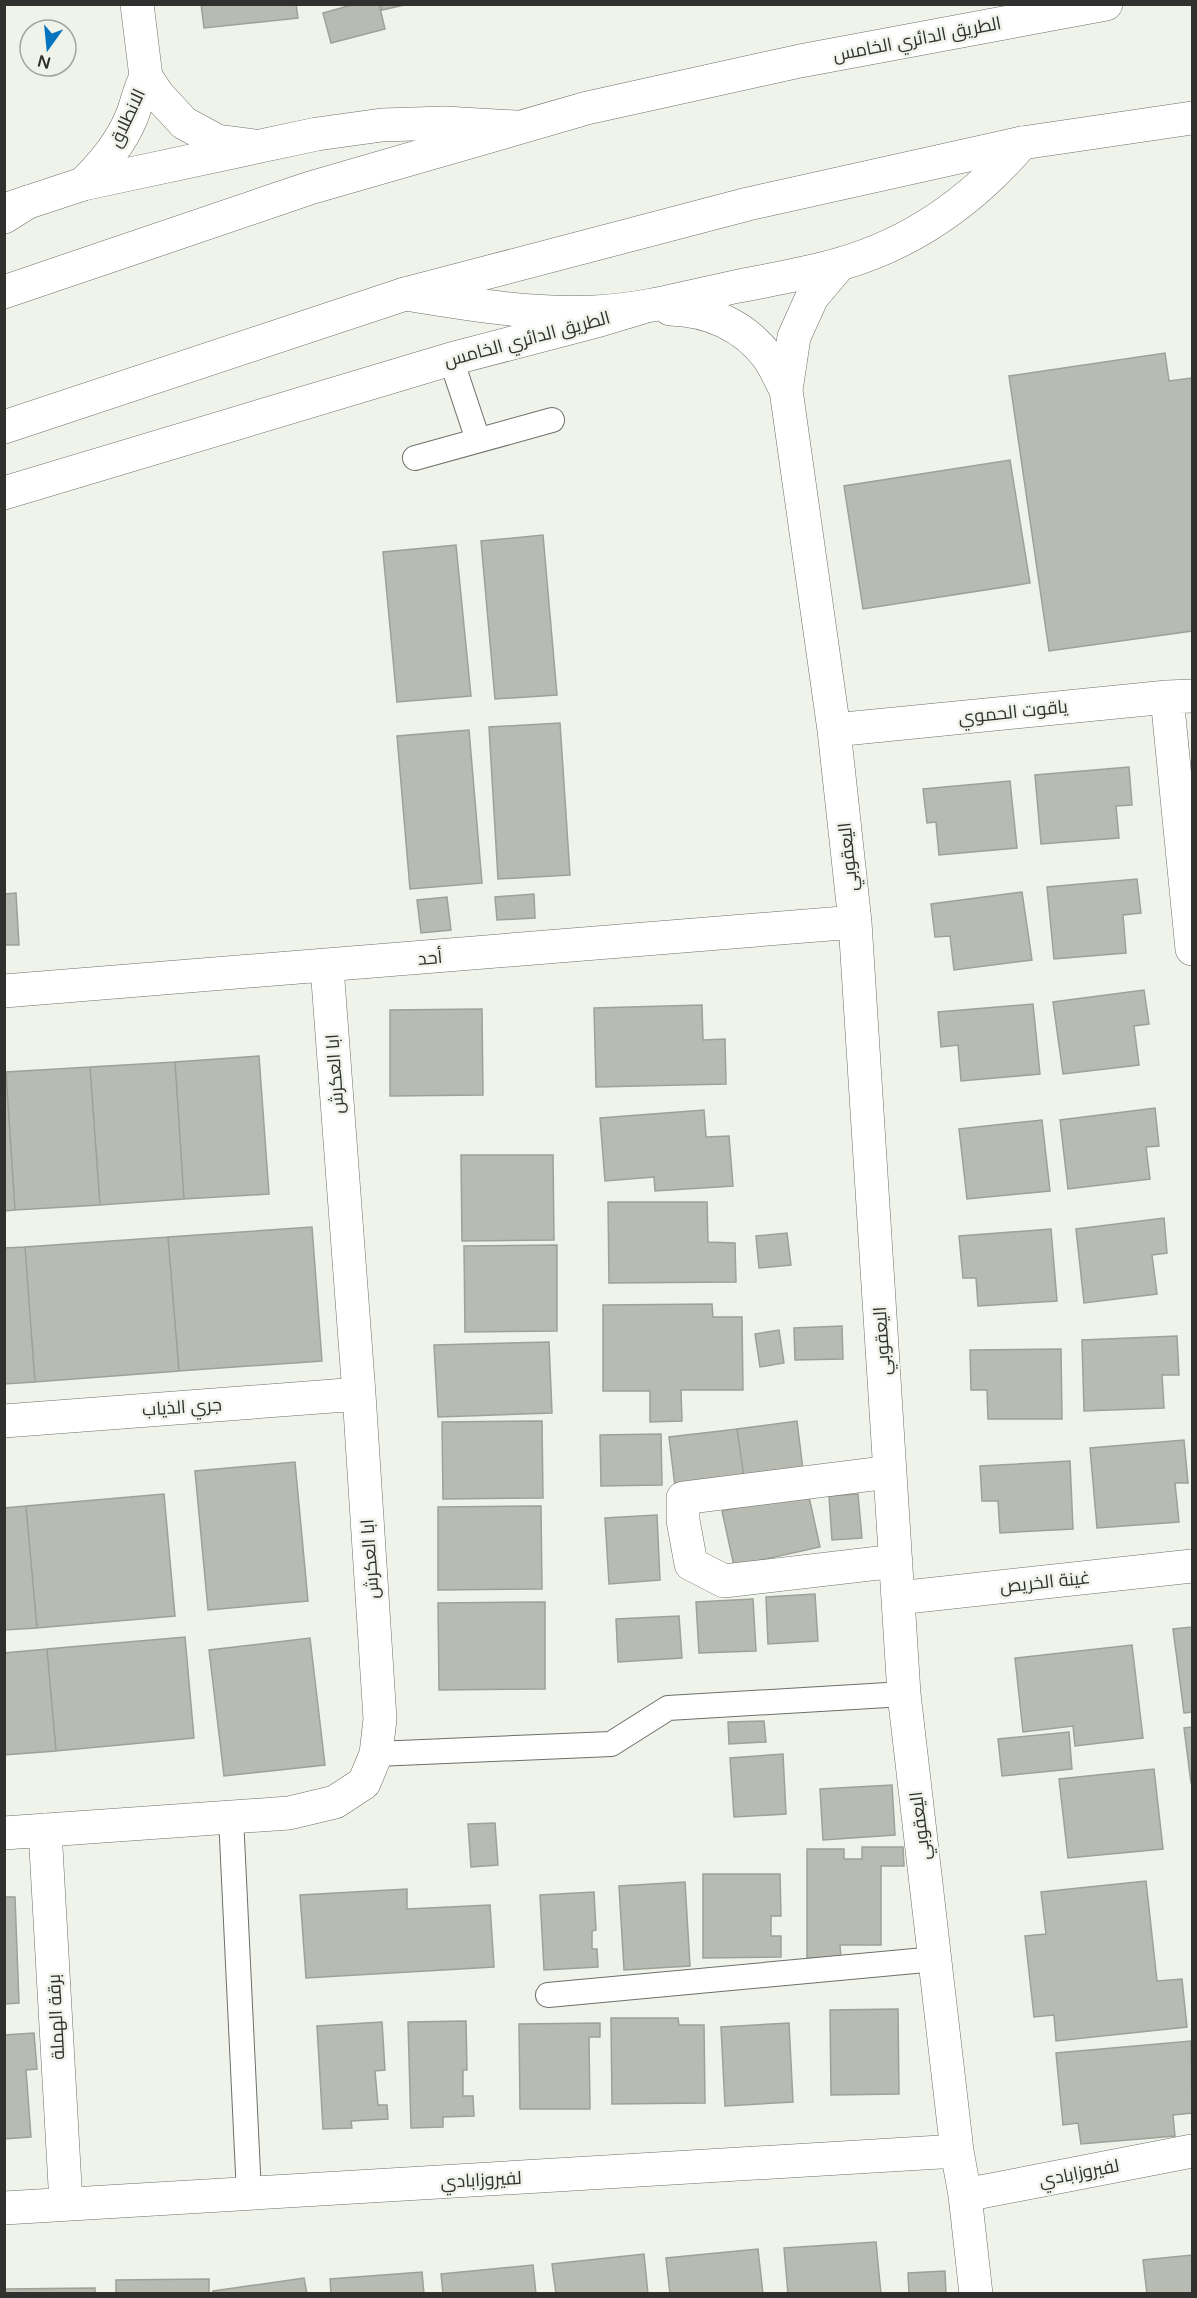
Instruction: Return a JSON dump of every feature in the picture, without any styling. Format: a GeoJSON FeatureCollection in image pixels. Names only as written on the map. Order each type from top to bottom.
{"type":"FeatureCollection","features":[{"type":"Feature","properties":{"kind":"street","name":"الانطلاق"},"geometry":{"type":"LineString","coordinates":[[137,4],[146,77],[158,95],[184,123],[217,141],[254,146]]}},
{"type":"Feature","properties":{"kind":"street","name":"الطريق الدائري الخامس"},"geometry":{"type":"LineString","coordinates":[[4,292],[310,188],[587,108],[801,61],[1106,4]]}},
{"type":"Feature","properties":{"kind":"street","name":"الانطلاق"},"geometry":{"type":"LineString","coordinates":[[83,184],[103,164],[120,141],[146,77]]}},
{"type":"Feature","properties":{"kind":"street"},"geometry":{"type":"LineString","coordinates":[[4,427],[405,294],[748,204],[1022,143],[1192,118]]}},
{"type":"Feature","properties":{"kind":"street","name":"الطريق الدائري الخامس"},"geometry":{"type":"LineString","coordinates":[[12,210],[83,184],[317,134],[382,125],[446,123],[518,127]]}},
{"type":"Feature","properties":{"kind":"street","name":"الطريق الدائري الخامس"},"geometry":{"type":"LineString","coordinates":[[4,493],[451,359],[640,308],[839,265],[881,250],[921,231],[949,213],[1000,169],[1022,143]]}},
{"type":"Feature","properties":{"kind":"street","name":"اليعقوبي"},"geometry":{"type":"LineString","coordinates":[[839,265],[812,297],[794,337],[786,390],[834,730],[855,922],[904,1694],[957,2151],[965,2195],[976,2294]]}},
{"type":"Feature","properties":{"kind":"street"},"geometry":{"type":"LineString","coordinates":[[405,294],[508,309],[595,312],[640,308]]}},
{"type":"Feature","properties":{"kind":"street","name":"اليعقوبي"},"geometry":{"type":"LineString","coordinates":[[640,308],[692,309],[721,318],[745,333],[767,356],[786,390]]}},
{"type":"Feature","properties":{"kind":"street"},"geometry":{"type":"LineString","coordinates":[[1180,697],[1192,949]]}},
{"type":"Feature","properties":{"kind":"street","name":"ياقوت الحموي"},"geometry":{"type":"LineString","coordinates":[[834,730],[1180,697]]}},
{"type":"Feature","properties":{"kind":"street","name":"أحد"},"geometry":{"type":"LineString","coordinates":[[4,991],[855,922]]}},
{"type":"Feature","properties":{"kind":"street","name":"ابا العكرش"},"geometry":{"type":"LineString","coordinates":[[4,1833],[289,1813],[335,1802],[363,1783],[376,1754],[380,1719],[359,1394],[327,966]]}},
{"type":"Feature","properties":{"kind":"street","name":"جري الذياب"},"geometry":{"type":"LineString","coordinates":[[4,1421],[359,1394]]}},
{"type":"Feature","properties":{"kind":"street"},"geometry":{"type":"LineString","coordinates":[[890,1472],[683,1498],[683,1520],[691,1564],[724,1581],[896,1561]]}},
{"type":"Feature","properties":{"kind":"street","name":"غينة الخريص"},"geometry":{"type":"LineString","coordinates":[[898,1598],[1192,1566]]}},
{"type":"Feature","properties":{"kind":"street","name":"برقة الهملة"},"geometry":{"type":"LineString","coordinates":[[45,1830],[66,2205]]}},
{"type":"Feature","properties":{"kind":"street","name":"لفيروزابادي"},"geometry":{"type":"LineString","coordinates":[[4,2208],[957,2151]]}},
{"type":"Feature","properties":{"kind":"street","name":"لفيروزابادي"},"geometry":{"type":"LineString","coordinates":[[965,2195],[1192,2151]]}},
{"type":"Feature","properties":{"kind":"lane"},"geometry":{"type":"LineString","coordinates":[[451,359],[478,440]]}},
{"type":"Feature","properties":{"kind":"lane"},"geometry":{"type":"LineString","coordinates":[[415,458],[552,420]]}},
{"type":"Feature","properties":{"kind":"lane"},"geometry":{"type":"LineString","coordinates":[[376,1754],[611,1743],[668,1708],[904,1694]]}},
{"type":"Feature","properties":{"kind":"lane"},"geometry":{"type":"LineString","coordinates":[[231,1817],[249,2193]]}},
{"type":"Feature","properties":{"kind":"lane"},"geometry":{"type":"LineString","coordinates":[[548,1995],[936,1959]]}},
{"type":"Feature","properties":{"kind":"building"},"geometry":{"type":"Polygon","coordinates":[[[201,4],[296,4],[298,18],[204,28],[201,4]]]}},
{"type":"Feature","properties":{"kind":"building"},"geometry":{"type":"Polygon","coordinates":[[[355,4],[379,4],[385,29],[331,43],[323,13],[355,4]]]}},
{"type":"Feature","properties":{"kind":"building"},"geometry":{"type":"Polygon","coordinates":[[[381,4],[409,4],[382,10],[381,4]]]}},
{"type":"Feature","properties":{"kind":"building"},"geometry":{"type":"Polygon","coordinates":[[[1165,353],[1169,381],[1191,378],[1192,387],[1192,631],[1049,651],[1009,376],[1165,353]]]}},
{"type":"Feature","properties":{"kind":"building"},"geometry":{"type":"Polygon","coordinates":[[[1010,460],[1030,583],[863,609],[844,486],[1010,460]]]}},
{"type":"Feature","properties":{"kind":"building"},"geometry":{"type":"Polygon","coordinates":[[[543,535],[557,695],[495,699],[481,541],[543,535]]]}},
{"type":"Feature","properties":{"kind":"building"},"geometry":{"type":"Polygon","coordinates":[[[456,545],[471,696],[397,702],[383,552],[456,545]]]}},
{"type":"Feature","properties":{"kind":"building"},"geometry":{"type":"Polygon","coordinates":[[[560,723],[570,875],[498,879],[489,727],[560,723]]]}},
{"type":"Feature","properties":{"kind":"building"},"geometry":{"type":"Polygon","coordinates":[[[469,730],[482,883],[410,889],[397,736],[469,730]]]}},
{"type":"Feature","properties":{"kind":"building"},"geometry":{"type":"Polygon","coordinates":[[[1129,767],[1132,805],[1116,806],[1119,838],[1041,844],[1035,775],[1129,767]]]}},
{"type":"Feature","properties":{"kind":"building"},"geometry":{"type":"Polygon","coordinates":[[[1010,781],[1017,848],[939,855],[936,822],[927,823],[923,789],[1010,781]]]}},
{"type":"Feature","properties":{"kind":"building"},"geometry":{"type":"Polygon","coordinates":[[[1137,879],[1141,913],[1123,915],[1126,953],[1054,959],[1047,887],[1137,879]]]}},
{"type":"Feature","properties":{"kind":"building"},"geometry":{"type":"Polygon","coordinates":[[[4,880],[5,894],[16,893],[19,945],[4,945],[4,880]]]}},
{"type":"Feature","properties":{"kind":"building"},"geometry":{"type":"Polygon","coordinates":[[[1022,892],[1032,960],[954,970],[950,936],[935,937],[931,904],[1022,892]]]}},
{"type":"Feature","properties":{"kind":"building"},"geometry":{"type":"Polygon","coordinates":[[[534,894],[535,918],[497,920],[495,897],[534,894]]]}},
{"type":"Feature","properties":{"kind":"building"},"geometry":{"type":"Polygon","coordinates":[[[447,897],[451,930],[421,933],[417,900],[447,897]]]}},
{"type":"Feature","properties":{"kind":"building"},"geometry":{"type":"Polygon","coordinates":[[[1144,990],[1149,1024],[1134,1026],[1139,1065],[1063,1074],[1053,1002],[1144,990]]]}},
{"type":"Feature","properties":{"kind":"building"},"geometry":{"type":"Polygon","coordinates":[[[1033,1004],[1040,1074],[961,1081],[958,1045],[941,1047],[938,1012],[1033,1004]]]}},
{"type":"Feature","properties":{"kind":"building"},"geometry":{"type":"Polygon","coordinates":[[[702,1005],[703,1040],[725,1039],[726,1084],[596,1087],[594,1008],[702,1005]]]}},
{"type":"Feature","properties":{"kind":"building"},"geometry":{"type":"Polygon","coordinates":[[[482,1009],[483,1095],[390,1096],[390,1010],[482,1009]]]}},
{"type":"Feature","properties":{"kind":"building"},"geometry":{"type":"Polygon","coordinates":[[[259,1056],[269,1194],[184,1199],[175,1062],[259,1056]]]}},
{"type":"Feature","properties":{"kind":"building"},"geometry":{"type":"Polygon","coordinates":[[[175,1062],[184,1199],[100,1205],[90,1067],[175,1062]]]}},
{"type":"Feature","properties":{"kind":"building"},"geometry":{"type":"Polygon","coordinates":[[[90,1067],[100,1205],[15,1210],[6,1072],[90,1067]]]}},
{"type":"Feature","properties":{"kind":"building"},"geometry":{"type":"Polygon","coordinates":[[[4,1072],[6,1072],[15,1210],[4,1211],[4,1072]]]}},
{"type":"Feature","properties":{"kind":"building"},"geometry":{"type":"Polygon","coordinates":[[[1155,1108],[1159,1146],[1146,1147],[1150,1179],[1068,1189],[1060,1120],[1155,1108]]]}},
{"type":"Feature","properties":{"kind":"building"},"geometry":{"type":"Polygon","coordinates":[[[704,1110],[706,1137],[729,1136],[733,1186],[655,1191],[654,1177],[605,1181],[600,1118],[704,1110]]]}},
{"type":"Feature","properties":{"kind":"building"},"geometry":{"type":"Polygon","coordinates":[[[1042,1120],[1050,1191],[967,1199],[959,1129],[1042,1120]]]}},
{"type":"Feature","properties":{"kind":"building"},"geometry":{"type":"Polygon","coordinates":[[[461,1155],[553,1155],[554,1240],[462,1241],[461,1155]]]}},
{"type":"Feature","properties":{"kind":"building"},"geometry":{"type":"Polygon","coordinates":[[[608,1202],[707,1202],[708,1242],[735,1243],[736,1282],[609,1283],[608,1202]]]}},
{"type":"Feature","properties":{"kind":"building"},"geometry":{"type":"Polygon","coordinates":[[[1164,1218],[1167,1253],[1152,1255],[1157,1294],[1084,1303],[1076,1229],[1164,1218]]]}},
{"type":"Feature","properties":{"kind":"building"},"geometry":{"type":"Polygon","coordinates":[[[312,1227],[322,1361],[179,1371],[168,1237],[312,1227]]]}},
{"type":"Feature","properties":{"kind":"building"},"geometry":{"type":"Polygon","coordinates":[[[1051,1229],[1057,1301],[978,1306],[976,1278],[963,1278],[959,1236],[1051,1229]]]}},
{"type":"Feature","properties":{"kind":"building"},"geometry":{"type":"Polygon","coordinates":[[[787,1233],[791,1265],[759,1268],[756,1236],[787,1233]]]}},
{"type":"Feature","properties":{"kind":"building"},"geometry":{"type":"Polygon","coordinates":[[[168,1237],[179,1371],[35,1382],[25,1247],[168,1237]]]}},
{"type":"Feature","properties":{"kind":"building"},"geometry":{"type":"Polygon","coordinates":[[[557,1245],[557,1331],[465,1332],[464,1246],[557,1245]]]}},
{"type":"Feature","properties":{"kind":"building"},"geometry":{"type":"Polygon","coordinates":[[[25,1247],[35,1382],[4,1384],[4,1248],[25,1247]]]}},
{"type":"Feature","properties":{"kind":"building"},"geometry":{"type":"Polygon","coordinates":[[[712,1304],[713,1317],[742,1317],[743,1390],[681,1390],[682,1421],[650,1422],[650,1391],[603,1391],[603,1305],[712,1304]]]}},
{"type":"Feature","properties":{"kind":"building"},"geometry":{"type":"Polygon","coordinates":[[[842,1326],[843,1359],[795,1360],[794,1328],[842,1326]]]}},
{"type":"Feature","properties":{"kind":"building"},"geometry":{"type":"Polygon","coordinates":[[[779,1330],[784,1363],[760,1367],[755,1334],[779,1330]]]}},
{"type":"Feature","properties":{"kind":"building"},"geometry":{"type":"Polygon","coordinates":[[[1177,1336],[1179,1375],[1162,1375],[1164,1408],[1084,1411],[1082,1340],[1177,1336]]]}},
{"type":"Feature","properties":{"kind":"building"},"geometry":{"type":"Polygon","coordinates":[[[549,1342],[552,1413],[438,1417],[434,1345],[549,1342]]]}},
{"type":"Feature","properties":{"kind":"building"},"geometry":{"type":"Polygon","coordinates":[[[1061,1349],[1062,1419],[988,1419],[987,1390],[971,1390],[970,1350],[1061,1349]]]}},
{"type":"Feature","properties":{"kind":"building"},"geometry":{"type":"Polygon","coordinates":[[[542,1421],[543,1498],[443,1499],[442,1422],[542,1421]]]}},
{"type":"Feature","properties":{"kind":"building"},"geometry":{"type":"Polygon","coordinates":[[[797,1421],[803,1470],[744,1477],[737,1429],[797,1421]]]}},
{"type":"Feature","properties":{"kind":"building"},"geometry":{"type":"Polygon","coordinates":[[[737,1429],[744,1477],[675,1486],[669,1437],[737,1429]]]}},
{"type":"Feature","properties":{"kind":"building"},"geometry":{"type":"Polygon","coordinates":[[[661,1434],[662,1485],[601,1486],[600,1435],[661,1434]]]}},
{"type":"Feature","properties":{"kind":"building"},"geometry":{"type":"Polygon","coordinates":[[[1184,1440],[1188,1483],[1175,1483],[1179,1522],[1097,1528],[1090,1448],[1184,1440]]]}},
{"type":"Feature","properties":{"kind":"building"},"geometry":{"type":"Polygon","coordinates":[[[1070,1461],[1073,1529],[1000,1533],[998,1501],[982,1501],[980,1466],[1070,1461]]]}},
{"type":"Feature","properties":{"kind":"building"},"geometry":{"type":"Polygon","coordinates":[[[295,1462],[308,1601],[208,1610],[195,1471],[295,1462]]]}},
{"type":"Feature","properties":{"kind":"building"},"geometry":{"type":"Polygon","coordinates":[[[808,1492],[820,1547],[734,1566],[722,1511],[808,1492]]]}},
{"type":"Feature","properties":{"kind":"building"},"geometry":{"type":"Polygon","coordinates":[[[164,1494],[175,1616],[37,1628],[26,1506],[164,1494]]]}},
{"type":"Feature","properties":{"kind":"building"},"geometry":{"type":"Polygon","coordinates":[[[858,1494],[862,1538],[832,1540],[829,1496],[858,1494]]]}},
{"type":"Feature","properties":{"kind":"building"},"geometry":{"type":"Polygon","coordinates":[[[26,1506],[37,1628],[4,1630],[4,1508],[26,1506]]]}},
{"type":"Feature","properties":{"kind":"building"},"geometry":{"type":"Polygon","coordinates":[[[541,1506],[542,1589],[438,1590],[438,1507],[541,1506]]]}},
{"type":"Feature","properties":{"kind":"building"},"geometry":{"type":"Polygon","coordinates":[[[657,1515],[660,1580],[609,1584],[605,1518],[657,1515]]]}},
{"type":"Feature","properties":{"kind":"building"},"geometry":{"type":"Polygon","coordinates":[[[815,1594],[818,1641],[768,1644],[766,1597],[815,1594]]]}},
{"type":"Feature","properties":{"kind":"building"},"geometry":{"type":"Polygon","coordinates":[[[753,1599],[756,1651],[699,1653],[696,1602],[753,1599]]]}},
{"type":"Feature","properties":{"kind":"building"},"geometry":{"type":"Polygon","coordinates":[[[545,1602],[545,1689],[439,1690],[438,1603],[545,1602]]]}},
{"type":"Feature","properties":{"kind":"building"},"geometry":{"type":"Polygon","coordinates":[[[679,1616],[682,1658],[618,1662],[616,1619],[679,1616]]]}},
{"type":"Feature","properties":{"kind":"building"},"geometry":{"type":"Polygon","coordinates":[[[1192,1627],[1192,1712],[1184,1713],[1173,1629],[1192,1627]]]}},
{"type":"Feature","properties":{"kind":"building"},"geometry":{"type":"Polygon","coordinates":[[[185,1637],[194,1738],[56,1751],[47,1649],[185,1637]]]}},
{"type":"Feature","properties":{"kind":"building"},"geometry":{"type":"Polygon","coordinates":[[[310,1638],[325,1765],[224,1776],[209,1650],[310,1638]]]}},
{"type":"Feature","properties":{"kind":"building"},"geometry":{"type":"Polygon","coordinates":[[[1132,1645],[1143,1738],[1075,1746],[1073,1726],[1023,1732],[1015,1658],[1132,1645]]]}},
{"type":"Feature","properties":{"kind":"building"},"geometry":{"type":"Polygon","coordinates":[[[47,1649],[56,1751],[4,1755],[4,1653],[47,1649]]]}},
{"type":"Feature","properties":{"kind":"building"},"geometry":{"type":"Polygon","coordinates":[[[764,1721],[766,1742],[729,1744],[728,1722],[764,1721]]]}},
{"type":"Feature","properties":{"kind":"building"},"geometry":{"type":"Polygon","coordinates":[[[1192,1727],[1192,1783],[1191,1783],[1184,1728],[1192,1727]]]}},
{"type":"Feature","properties":{"kind":"building"},"geometry":{"type":"Polygon","coordinates":[[[1069,1732],[1072,1769],[1002,1776],[998,1739],[1069,1732]]]}},
{"type":"Feature","properties":{"kind":"building"},"geometry":{"type":"Polygon","coordinates":[[[783,1754],[786,1814],[734,1817],[730,1758],[783,1754]]]}},
{"type":"Feature","properties":{"kind":"building"},"geometry":{"type":"Polygon","coordinates":[[[1154,1769],[1163,1849],[1068,1858],[1059,1779],[1154,1769]]]}},
{"type":"Feature","properties":{"kind":"building"},"geometry":{"type":"Polygon","coordinates":[[[892,1785],[895,1835],[823,1840],[820,1789],[892,1785]]]}},
{"type":"Feature","properties":{"kind":"building"},"geometry":{"type":"Polygon","coordinates":[[[495,1823],[498,1865],[471,1867],[468,1824],[495,1823]]]}},
{"type":"Feature","properties":{"kind":"building"},"geometry":{"type":"Polygon","coordinates":[[[862,1847],[903,1847],[904,1866],[881,1866],[881,1945],[840,1945],[841,1958],[807,1958],[807,1849],[844,1849],[844,1859],[862,1859],[862,1847]]]}},
{"type":"Feature","properties":{"kind":"building"},"geometry":{"type":"Polygon","coordinates":[[[703,1874],[780,1874],[781,1916],[771,1916],[771,1936],[781,1936],[781,1957],[703,1958],[703,1874]]]}},
{"type":"Feature","properties":{"kind":"building"},"geometry":{"type":"Polygon","coordinates":[[[1146,1881],[1157,1981],[1182,1979],[1187,2027],[1056,2041],[1054,2015],[1034,2017],[1025,1936],[1046,1934],[1041,1892],[1146,1881]]]}},
{"type":"Feature","properties":{"kind":"building"},"geometry":{"type":"Polygon","coordinates":[[[685,1882],[690,1966],[624,1970],[619,1886],[685,1882]]]}},
{"type":"Feature","properties":{"kind":"building"},"geometry":{"type":"Polygon","coordinates":[[[407,1889],[407,1909],[490,1905],[494,1967],[306,1978],[300,1895],[407,1889]]]}},
{"type":"Feature","properties":{"kind":"building"},"geometry":{"type":"Polygon","coordinates":[[[594,1892],[596,1930],[592,1931],[592,1949],[597,1949],[598,1967],[544,1970],[540,1895],[594,1892]]]}},
{"type":"Feature","properties":{"kind":"building"},"geometry":{"type":"Polygon","coordinates":[[[4,1897],[15,1897],[19,2003],[4,2004],[4,1897]]]}},
{"type":"Feature","properties":{"kind":"building"},"geometry":{"type":"Polygon","coordinates":[[[898,2009],[899,2094],[831,2095],[830,2010],[898,2009]]]}},
{"type":"Feature","properties":{"kind":"building"},"geometry":{"type":"Polygon","coordinates":[[[611,2018],[678,2018],[679,2025],[704,2025],[705,2103],[612,2104],[611,2018]]]}},
{"type":"Feature","properties":{"kind":"building"},"geometry":{"type":"Polygon","coordinates":[[[466,2021],[467,2070],[463,2070],[463,2096],[473,2096],[474,2116],[443,2117],[443,2127],[411,2128],[408,2022],[466,2021]]]}},
{"type":"Feature","properties":{"kind":"building"},"geometry":{"type":"Polygon","coordinates":[[[382,2022],[385,2070],[375,2071],[378,2105],[387,2105],[388,2119],[351,2121],[352,2128],[323,2129],[317,2026],[382,2022]]]}},
{"type":"Feature","properties":{"kind":"building"},"geometry":{"type":"Polygon","coordinates":[[[600,2023],[600,2037],[589,2037],[590,2109],[520,2109],[519,2024],[600,2023]]]}},
{"type":"Feature","properties":{"kind":"building"},"geometry":{"type":"Polygon","coordinates":[[[789,2023],[793,2102],[725,2106],[721,2027],[789,2023]]]}},
{"type":"Feature","properties":{"kind":"building"},"geometry":{"type":"Polygon","coordinates":[[[34,2033],[37,2069],[26,2070],[31,2137],[4,2139],[4,2035],[34,2033]]]}},
{"type":"Feature","properties":{"kind":"building"},"geometry":{"type":"Polygon","coordinates":[[[1191,2041],[1192,2113],[1173,2115],[1175,2136],[1081,2144],[1078,2123],[1063,2125],[1056,2053],[1191,2041]]]}},
{"type":"Feature","properties":{"kind":"building"},"geometry":{"type":"Polygon","coordinates":[[[876,2242],[881,2294],[788,2294],[784,2248],[876,2242]]]}},
{"type":"Feature","properties":{"kind":"building"},"geometry":{"type":"Polygon","coordinates":[[[758,2249],[763,2294],[670,2294],[666,2258],[758,2249]]]}},
{"type":"Feature","properties":{"kind":"building"},"geometry":{"type":"Polygon","coordinates":[[[644,2254],[648,2294],[556,2294],[552,2264],[644,2254]]]}},
{"type":"Feature","properties":{"kind":"building"},"geometry":{"type":"Polygon","coordinates":[[[1192,2255],[1192,2294],[1147,2294],[1143,2260],[1192,2255]]]}},
{"type":"Feature","properties":{"kind":"building"},"geometry":{"type":"Polygon","coordinates":[[[533,2265],[536,2294],[443,2294],[441,2274],[533,2265]]]}},
{"type":"Feature","properties":{"kind":"building"},"geometry":{"type":"Polygon","coordinates":[[[945,2271],[946,2294],[909,2294],[908,2273],[945,2271]]]}},
{"type":"Feature","properties":{"kind":"building"},"geometry":{"type":"Polygon","coordinates":[[[422,2272],[424,2294],[331,2294],[330,2279],[422,2272]]]}},
{"type":"Feature","properties":{"kind":"building"},"geometry":{"type":"Polygon","coordinates":[[[304,2278],[307,2294],[213,2294],[213,2291],[304,2278]]]}},
{"type":"Feature","properties":{"kind":"building"},"geometry":{"type":"Polygon","coordinates":[[[209,2279],[209,2294],[116,2294],[116,2280],[209,2279]]]}},
{"type":"Feature","properties":{"kind":"building"},"geometry":{"type":"Polygon","coordinates":[[[95,2288],[95,2294],[4,2294],[4,2289],[95,2288]]]}}]}
